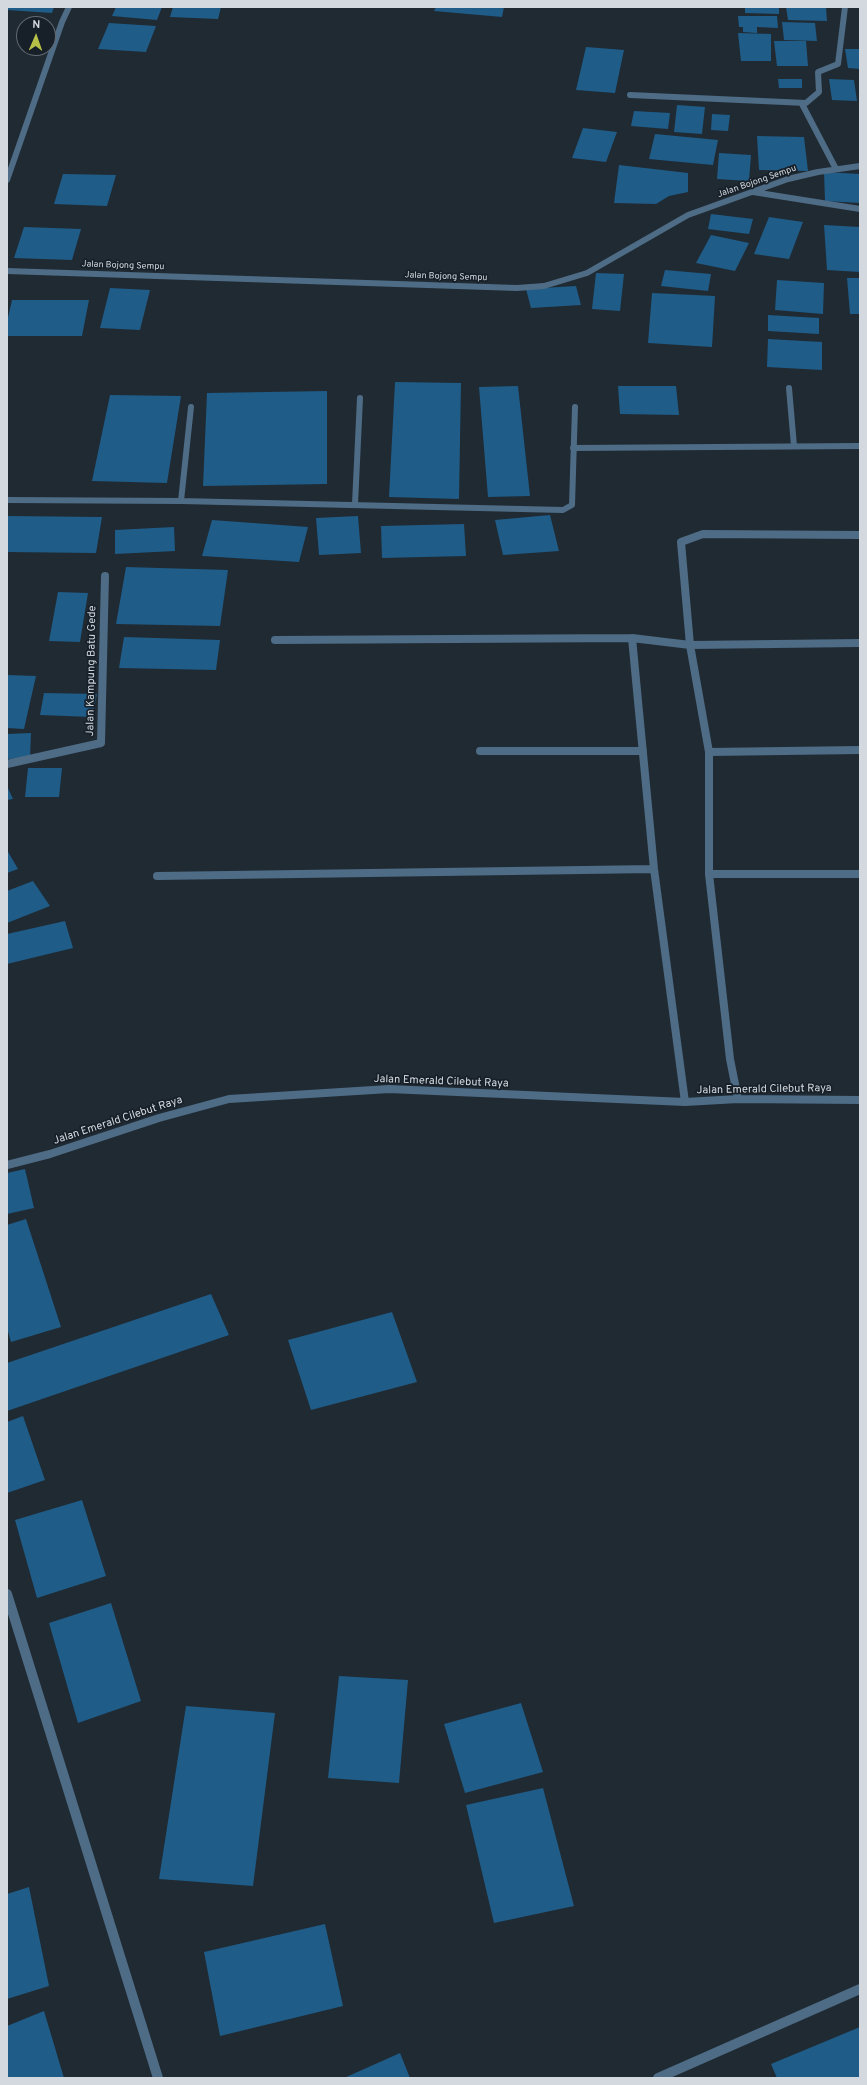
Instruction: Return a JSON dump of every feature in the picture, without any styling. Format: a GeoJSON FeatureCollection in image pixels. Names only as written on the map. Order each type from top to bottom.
{"type":"FeatureCollection","features":[{"type":"Feature","properties":{"kind":"street"},"geometry":{"type":"LineString","coordinates":[[7,180],[62,22],[69,7]]}},
{"type":"Feature","properties":{"kind":"street"},"geometry":{"type":"LineString","coordinates":[[630,95],[802,104],[811,100],[819,92],[818,72],[838,64],[845,7]]}},
{"type":"Feature","properties":{"kind":"street"},"geometry":{"type":"LineString","coordinates":[[802,104],[836,169]]}},
{"type":"Feature","properties":{"kind":"street","name":"Jalan Bojong Sempu"},"geometry":{"type":"LineString","coordinates":[[7,271],[509,288],[544,286],[587,273],[669,224],[752,192],[788,179],[836,169],[860,166]]}},
{"type":"Feature","properties":{"kind":"street"},"geometry":{"type":"LineString","coordinates":[[752,192],[860,209]]}},
{"type":"Feature","properties":{"kind":"street"},"geometry":{"type":"LineString","coordinates":[[789,388],[794,446]]}},
{"type":"Feature","properties":{"kind":"street"},"geometry":{"type":"LineString","coordinates":[[354,504],[360,398]]}},
{"type":"Feature","properties":{"kind":"street"},"geometry":{"type":"LineString","coordinates":[[181,501],[191,407]]}},
{"type":"Feature","properties":{"kind":"street"},"geometry":{"type":"LineString","coordinates":[[7,500],[354,504],[563,510],[572,505],[575,407]]}},
{"type":"Feature","properties":{"kind":"street"},"geometry":{"type":"LineString","coordinates":[[574,448],[860,446]]}},
{"type":"Feature","properties":{"kind":"street"},"geometry":{"type":"LineString","coordinates":[[738,1099],[730,1059],[708,874],[709,752],[690,646],[681,542],[703,534],[860,534]]}},
{"type":"Feature","properties":{"kind":"street","name":"Jalan Kampung Batu Gede"},"geometry":{"type":"LineString","coordinates":[[7,764],[101,742],[105,576]]}},
{"type":"Feature","properties":{"kind":"street"},"geometry":{"type":"LineString","coordinates":[[632,638],[654,869],[685,1102]]}},
{"type":"Feature","properties":{"kind":"street"},"geometry":{"type":"LineString","coordinates":[[275,640],[632,638],[690,646],[860,644]]}},
{"type":"Feature","properties":{"kind":"street"},"geometry":{"type":"LineString","coordinates":[[709,752],[860,750]]}},
{"type":"Feature","properties":{"kind":"street"},"geometry":{"type":"LineString","coordinates":[[480,751],[643,751]]}},
{"type":"Feature","properties":{"kind":"street"},"geometry":{"type":"LineString","coordinates":[[157,876],[654,869]]}},
{"type":"Feature","properties":{"kind":"street"},"geometry":{"type":"LineString","coordinates":[[708,874],[860,874]]}},
{"type":"Feature","properties":{"kind":"street","name":"Jalan Emerald Cilebut Raya"},"geometry":{"type":"LineString","coordinates":[[7,1166],[50,1154],[158,1118],[229,1099],[389,1089],[685,1102],[738,1099],[860,1100]]}},
{"type":"Feature","properties":{"kind":"street"},"geometry":{"type":"LineString","coordinates":[[7,1594],[158,2078]]}},
{"type":"Feature","properties":{"kind":"street"},"geometry":{"type":"LineString","coordinates":[[658,2078],[860,1989]]}},
{"type":"Feature","properties":{"kind":"building"},"geometry":{"type":"Polygon","coordinates":[[[8,7],[54,7],[52,13],[7,10],[8,7]]]}},
{"type":"Feature","properties":{"kind":"building"},"geometry":{"type":"Polygon","coordinates":[[[116,7],[162,7],[157,20],[112,16],[116,7]]]}},
{"type":"Feature","properties":{"kind":"building"},"geometry":{"type":"Polygon","coordinates":[[[173,7],[221,7],[218,19],[170,17],[173,7]]]}},
{"type":"Feature","properties":{"kind":"building"},"geometry":{"type":"Polygon","coordinates":[[[436,7],[504,7],[502,17],[434,11],[436,7]]]}},
{"type":"Feature","properties":{"kind":"building"},"geometry":{"type":"Polygon","coordinates":[[[745,7],[779,7],[779,14],[745,13],[745,7]]]}},
{"type":"Feature","properties":{"kind":"building"},"geometry":{"type":"Polygon","coordinates":[[[786,7],[826,7],[827,21],[788,20],[786,7]]]}},
{"type":"Feature","properties":{"kind":"building"},"geometry":{"type":"Polygon","coordinates":[[[738,16],[777,16],[778,28],[757,27],[757,33],[743,32],[743,27],[739,27],[738,16]]]}},
{"type":"Feature","properties":{"kind":"building"},"geometry":{"type":"Polygon","coordinates":[[[782,22],[815,23],[817,41],[784,40],[782,22]]]}},
{"type":"Feature","properties":{"kind":"building"},"geometry":{"type":"Polygon","coordinates":[[[109,23],[156,26],[146,52],[98,49],[109,23]]]}},
{"type":"Feature","properties":{"kind":"building"},"geometry":{"type":"Polygon","coordinates":[[[738,33],[771,34],[771,61],[741,61],[738,33]]]}},
{"type":"Feature","properties":{"kind":"building"},"geometry":{"type":"Polygon","coordinates":[[[774,41],[806,41],[808,66],[777,66],[774,41]]]}},
{"type":"Feature","properties":{"kind":"building"},"geometry":{"type":"Polygon","coordinates":[[[586,47],[624,50],[615,93],[576,90],[586,47]]]}},
{"type":"Feature","properties":{"kind":"building"},"geometry":{"type":"Polygon","coordinates":[[[845,49],[860,49],[860,69],[848,68],[845,49]]]}},
{"type":"Feature","properties":{"kind":"building"},"geometry":{"type":"Polygon","coordinates":[[[778,79],[802,79],[802,88],[779,88],[778,79]]]}},
{"type":"Feature","properties":{"kind":"building"},"geometry":{"type":"Polygon","coordinates":[[[829,79],[854,80],[857,101],[832,100],[829,79]]]}},
{"type":"Feature","properties":{"kind":"building"},"geometry":{"type":"Polygon","coordinates":[[[677,105],[705,107],[702,134],[674,132],[677,105]]]}},
{"type":"Feature","properties":{"kind":"building"},"geometry":{"type":"Polygon","coordinates":[[[634,111],[670,113],[668,129],[631,126],[634,111]]]}},
{"type":"Feature","properties":{"kind":"building"},"geometry":{"type":"Polygon","coordinates":[[[712,114],[730,115],[728,131],[711,130],[712,114]]]}},
{"type":"Feature","properties":{"kind":"building"},"geometry":{"type":"Polygon","coordinates":[[[583,128],[617,132],[606,162],[572,158],[583,128]]]}},
{"type":"Feature","properties":{"kind":"building"},"geometry":{"type":"Polygon","coordinates":[[[655,134],[718,140],[713,165],[649,159],[655,134]]]}},
{"type":"Feature","properties":{"kind":"building"},"geometry":{"type":"Polygon","coordinates":[[[757,136],[804,137],[808,171],[759,170],[757,136]]]}},
{"type":"Feature","properties":{"kind":"building"},"geometry":{"type":"Polygon","coordinates":[[[719,153],[751,155],[749,181],[717,179],[719,153]]]}},
{"type":"Feature","properties":{"kind":"building"},"geometry":{"type":"Polygon","coordinates":[[[619,165],[688,173],[688,192],[669,196],[656,204],[614,203],[619,165]]]}},
{"type":"Feature","properties":{"kind":"building"},"geometry":{"type":"Polygon","coordinates":[[[824,172],[860,174],[860,203],[825,201],[824,172]]]}},
{"type":"Feature","properties":{"kind":"building"},"geometry":{"type":"Polygon","coordinates":[[[63,174],[116,175],[107,206],[54,204],[63,174]]]}},
{"type":"Feature","properties":{"kind":"building"},"geometry":{"type":"Polygon","coordinates":[[[711,214],[753,219],[749,234],[708,229],[711,214]]]}},
{"type":"Feature","properties":{"kind":"building"},"geometry":{"type":"Polygon","coordinates":[[[769,217],[803,222],[789,259],[754,254],[769,217]]]}},
{"type":"Feature","properties":{"kind":"building"},"geometry":{"type":"Polygon","coordinates":[[[824,225],[860,227],[860,272],[827,270],[824,225]]]}},
{"type":"Feature","properties":{"kind":"building"},"geometry":{"type":"Polygon","coordinates":[[[24,227],[81,229],[72,260],[14,258],[24,227]]]}},
{"type":"Feature","properties":{"kind":"building"},"geometry":{"type":"Polygon","coordinates":[[[711,235],[749,243],[735,271],[696,263],[711,235]]]}},
{"type":"Feature","properties":{"kind":"building"},"geometry":{"type":"Polygon","coordinates":[[[665,270],[711,274],[708,291],[661,286],[665,270]]]}},
{"type":"Feature","properties":{"kind":"building"},"geometry":{"type":"Polygon","coordinates":[[[596,273],[624,274],[620,311],[592,309],[596,273]]]}},
{"type":"Feature","properties":{"kind":"building"},"geometry":{"type":"Polygon","coordinates":[[[847,278],[860,278],[860,314],[850,314],[847,278]]]}},
{"type":"Feature","properties":{"kind":"building"},"geometry":{"type":"Polygon","coordinates":[[[777,280],[824,283],[823,314],[775,310],[777,280]]]}},
{"type":"Feature","properties":{"kind":"building"},"geometry":{"type":"Polygon","coordinates":[[[576,286],[581,305],[531,308],[526,289],[576,286]]]}},
{"type":"Feature","properties":{"kind":"building"},"geometry":{"type":"Polygon","coordinates":[[[110,288],[150,290],[140,330],[100,328],[110,288]]]}},
{"type":"Feature","properties":{"kind":"building"},"geometry":{"type":"Polygon","coordinates":[[[652,293],[715,296],[712,347],[648,343],[652,293]]]}},
{"type":"Feature","properties":{"kind":"building"},"geometry":{"type":"Polygon","coordinates":[[[12,300],[89,300],[82,336],[7,336],[7,322],[12,300]]]}},
{"type":"Feature","properties":{"kind":"building"},"geometry":{"type":"Polygon","coordinates":[[[768,315],[819,318],[819,334],[768,331],[768,315]]]}},
{"type":"Feature","properties":{"kind":"building"},"geometry":{"type":"Polygon","coordinates":[[[768,339],[822,342],[822,370],[767,367],[768,339]]]}},
{"type":"Feature","properties":{"kind":"building"},"geometry":{"type":"Polygon","coordinates":[[[395,382],[461,383],[459,499],[389,497],[395,382]]]}},
{"type":"Feature","properties":{"kind":"building"},"geometry":{"type":"Polygon","coordinates":[[[518,386],[530,496],[488,497],[479,387],[518,386]]]}},
{"type":"Feature","properties":{"kind":"building"},"geometry":{"type":"Polygon","coordinates":[[[618,386],[676,386],[679,415],[620,414],[618,386]]]}},
{"type":"Feature","properties":{"kind":"building"},"geometry":{"type":"Polygon","coordinates":[[[327,391],[327,484],[203,486],[207,393],[327,391]]]}},
{"type":"Feature","properties":{"kind":"building"},"geometry":{"type":"Polygon","coordinates":[[[110,395],[181,396],[167,483],[92,481],[110,395]]]}},
{"type":"Feature","properties":{"kind":"building"},"geometry":{"type":"Polygon","coordinates":[[[550,515],[559,551],[503,555],[495,520],[550,515]]]}},
{"type":"Feature","properties":{"kind":"building"},"geometry":{"type":"Polygon","coordinates":[[[7,516],[102,517],[96,553],[7,552],[7,516]]]}},
{"type":"Feature","properties":{"kind":"building"},"geometry":{"type":"Polygon","coordinates":[[[358,516],[361,553],[319,555],[316,518],[358,516]]]}},
{"type":"Feature","properties":{"kind":"building"},"geometry":{"type":"Polygon","coordinates":[[[212,520],[308,527],[299,562],[202,556],[212,520]]]}},
{"type":"Feature","properties":{"kind":"building"},"geometry":{"type":"Polygon","coordinates":[[[464,524],[466,556],[382,558],[381,526],[464,524]]]}},
{"type":"Feature","properties":{"kind":"building"},"geometry":{"type":"Polygon","coordinates":[[[174,527],[175,551],[115,554],[115,530],[174,527]]]}},
{"type":"Feature","properties":{"kind":"building"},"geometry":{"type":"Polygon","coordinates":[[[126,567],[228,570],[220,626],[116,624],[126,567]]]}},
{"type":"Feature","properties":{"kind":"building"},"geometry":{"type":"Polygon","coordinates":[[[58,592],[88,593],[80,642],[49,641],[58,592]]]}},
{"type":"Feature","properties":{"kind":"building"},"geometry":{"type":"Polygon","coordinates":[[[124,637],[220,640],[216,670],[119,668],[124,637]]]}},
{"type":"Feature","properties":{"kind":"building"},"geometry":{"type":"Polygon","coordinates":[[[7,675],[36,676],[24,729],[7,728],[7,675]]]}},
{"type":"Feature","properties":{"kind":"building"},"geometry":{"type":"Polygon","coordinates":[[[44,693],[97,694],[92,717],[40,715],[44,693]]]}},
{"type":"Feature","properties":{"kind":"building"},"geometry":{"type":"Polygon","coordinates":[[[31,733],[30,758],[7,759],[7,734],[31,733]]]}},
{"type":"Feature","properties":{"kind":"building"},"geometry":{"type":"Polygon","coordinates":[[[28,768],[62,768],[59,797],[25,797],[28,768]]]}},
{"type":"Feature","properties":{"kind":"building"},"geometry":{"type":"Polygon","coordinates":[[[7,786],[13,799],[7,800],[7,786]]]}},
{"type":"Feature","properties":{"kind":"building"},"geometry":{"type":"Polygon","coordinates":[[[7,850],[18,869],[7,873],[7,850]]]}},
{"type":"Feature","properties":{"kind":"building"},"geometry":{"type":"Polygon","coordinates":[[[33,881],[50,906],[7,923],[7,891],[33,881]]]}},
{"type":"Feature","properties":{"kind":"building"},"geometry":{"type":"Polygon","coordinates":[[[65,921],[73,948],[7,964],[7,934],[65,921]]]}},
{"type":"Feature","properties":{"kind":"building"},"geometry":{"type":"Polygon","coordinates":[[[25,1169],[34,1208],[7,1214],[7,1173],[25,1169]]]}},
{"type":"Feature","properties":{"kind":"building"},"geometry":{"type":"Polygon","coordinates":[[[26,1219],[61,1327],[11,1342],[7,1328],[7,1225],[26,1219]]]}},
{"type":"Feature","properties":{"kind":"building"},"geometry":{"type":"Polygon","coordinates":[[[211,1294],[229,1335],[7,1411],[7,1363],[211,1294]]]}},
{"type":"Feature","properties":{"kind":"building"},"geometry":{"type":"Polygon","coordinates":[[[392,1312],[417,1382],[311,1410],[288,1340],[392,1312]]]}},
{"type":"Feature","properties":{"kind":"building"},"geometry":{"type":"Polygon","coordinates":[[[23,1416],[45,1480],[7,1493],[7,1422],[23,1416]]]}},
{"type":"Feature","properties":{"kind":"building"},"geometry":{"type":"Polygon","coordinates":[[[82,1500],[106,1576],[37,1598],[15,1520],[82,1500]]]}},
{"type":"Feature","properties":{"kind":"building"},"geometry":{"type":"Polygon","coordinates":[[[111,1603],[141,1701],[78,1723],[49,1623],[111,1603]]]}},
{"type":"Feature","properties":{"kind":"building"},"geometry":{"type":"Polygon","coordinates":[[[339,1676],[408,1680],[399,1783],[328,1778],[339,1676]]]}},
{"type":"Feature","properties":{"kind":"building"},"geometry":{"type":"Polygon","coordinates":[[[521,1703],[543,1772],[465,1793],[444,1724],[521,1703]]]}},
{"type":"Feature","properties":{"kind":"building"},"geometry":{"type":"Polygon","coordinates":[[[186,1706],[275,1713],[253,1886],[159,1879],[186,1706]]]}},
{"type":"Feature","properties":{"kind":"building"},"geometry":{"type":"Polygon","coordinates":[[[543,1788],[574,1906],[494,1923],[466,1805],[543,1788]]]}},
{"type":"Feature","properties":{"kind":"building"},"geometry":{"type":"Polygon","coordinates":[[[29,1887],[49,1986],[7,1999],[7,1894],[29,1887]]]}},
{"type":"Feature","properties":{"kind":"building"},"geometry":{"type":"Polygon","coordinates":[[[325,1924],[343,2006],[220,2036],[204,1952],[325,1924]]]}},
{"type":"Feature","properties":{"kind":"building"},"geometry":{"type":"Polygon","coordinates":[[[44,2011],[64,2078],[7,2078],[7,2026],[44,2011]]]}},
{"type":"Feature","properties":{"kind":"building"},"geometry":{"type":"Polygon","coordinates":[[[860,2027],[860,2078],[777,2078],[771,2064],[860,2027]]]}},
{"type":"Feature","properties":{"kind":"building"},"geometry":{"type":"Polygon","coordinates":[[[400,2053],[410,2078],[344,2078],[400,2053]]]}}]}
